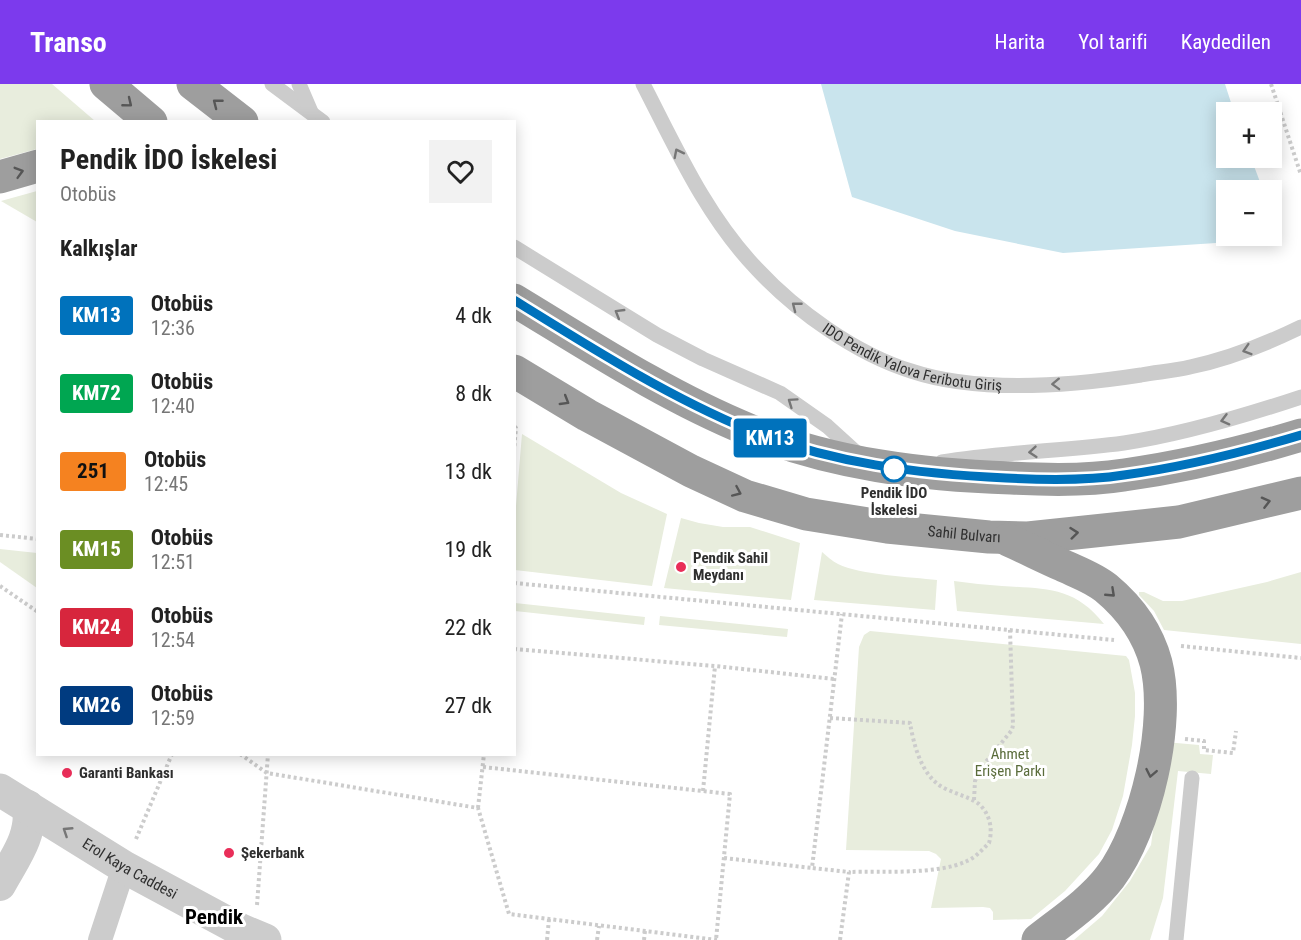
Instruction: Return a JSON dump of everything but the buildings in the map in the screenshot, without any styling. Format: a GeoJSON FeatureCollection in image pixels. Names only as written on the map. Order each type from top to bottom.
{"type":"FeatureCollection","features":[{"type":"Feature","properties":{"kind":"highway"},"geometry":{"type":"LineString","coordinates":[[106,84],[149,120]]}},
{"type":"Feature","properties":{"kind":"highway"},"geometry":{"type":"LineString","coordinates":[[193,84],[239,120]]}},
{"type":"Feature","properties":{"kind":"highway"},"geometry":{"type":"LineString","coordinates":[[0,177],[36,167]]}},
{"type":"Feature","properties":{"kind":"highway"},"geometry":{"type":"LineString","coordinates":[[516,301],[591,347],[706,411],[790,445],[884,467],[982,477],[1045,480],[1123,476],[1227,454],[1301,435]]}},
{"type":"Feature","properties":{"kind":"highway","name":"Sahil Bulvarı"},"geometry":{"type":"LineString","coordinates":[[516,372],[587,415],[692,471],[746,496],[806,514],[887,526],[1004,538],[1028,538],[1179,522],[1301,493]]}},
{"type":"Feature","properties":{"kind":"highway"},"geometry":{"type":"LineString","coordinates":[[1004,538],[1105,587],[1138,623],[1149,643],[1156,665],[1159,687],[1158,736],[1146,796],[1130,843],[1119,863],[1096,893],[1038,940]]}},
{"type":"Feature","properties":{"kind":"street","name":"Erol Kaya Caddesi"},"geometry":{"type":"LineString","coordinates":[[14,798],[124,867],[250,936]]}},
{"type":"Feature","properties":{"kind":"street"},"geometry":{"type":"LineString","coordinates":[[0,885],[27,834],[30,818],[14,798]]}},
{"type":"Feature","properties":{"kind":"street"},"geometry":{"type":"LineString","coordinates":[[100,940],[124,867]]}},
{"type":"Feature","properties":{"kind":"lane"},"geometry":{"type":"LineString","coordinates":[[272,84],[318,118]]}},
{"type":"Feature","properties":{"kind":"lane"},"geometry":{"type":"LineString","coordinates":[[299,84],[318,118]]}},
{"type":"Feature","properties":{"kind":"lane","name":"IDO Pendik Yalova Feribotu Giriş"},"geometry":{"type":"LineString","coordinates":[[643,84],[694,183],[727,234],[756,269],[792,303],[828,330],[873,355],[910,371],[954,381],[1015,386],[1092,383],[1191,367],[1264,345],[1301,327]]}},
{"type":"Feature","properties":{"kind":"lane"},"geometry":{"type":"LineString","coordinates":[[516,248],[657,335],[780,393],[884,467],[1125,442],[1223,420],[1301,397]]}},
{"type":"Feature","properties":{"kind":"lane"},"geometry":{"type":"LineString","coordinates":[[1176,940],[1192,778]]}},
{"type":"Feature","properties":{"kind":"path"},"geometry":{"type":"LineString","coordinates":[[1271,84],[1301,175]]}},
{"type":"Feature","properties":{"kind":"path"},"geometry":{"type":"LineString","coordinates":[[0,535],[36,539]]}},
{"type":"Feature","properties":{"kind":"path"},"geometry":{"type":"LineString","coordinates":[[516,583],[1301,658]]}},
{"type":"Feature","properties":{"kind":"path"},"geometry":{"type":"LineString","coordinates":[[0,586],[36,611]]}},
{"type":"Feature","properties":{"kind":"path"},"geometry":{"type":"LineString","coordinates":[[812,868],[842,614]]}},
{"type":"Feature","properties":{"kind":"path"},"geometry":{"type":"LineString","coordinates":[[974,800],[975,781],[980,769],[1012,730],[1010,630]]}},
{"type":"Feature","properties":{"kind":"path"},"geometry":{"type":"LineString","coordinates":[[516,650],[715,666],[834,679]]}},
{"type":"Feature","properties":{"kind":"path"},"geometry":{"type":"LineString","coordinates":[[703,791],[715,666]]}},
{"type":"Feature","properties":{"kind":"path"},"geometry":{"type":"LineString","coordinates":[[724,858],[849,872],[930,869],[967,861],[989,843],[992,836],[989,818],[984,808],[974,800],[941,787],[934,780],[915,748],[910,723],[830,718]]}},
{"type":"Feature","properties":{"kind":"path"},"geometry":{"type":"LineString","coordinates":[[1158,736],[1203,741],[1204,750],[1233,753],[1236,731]]}},
{"type":"Feature","properties":{"kind":"path"},"geometry":{"type":"LineString","coordinates":[[124,867],[171,756]]}},
{"type":"Feature","properties":{"kind":"path"},"geometry":{"type":"LineString","coordinates":[[243,756],[267,773],[478,808]]}},
{"type":"Feature","properties":{"kind":"path"},"geometry":{"type":"LineString","coordinates":[[250,936],[268,756]]}},
{"type":"Feature","properties":{"kind":"path"},"geometry":{"type":"LineString","coordinates":[[483,767],[730,794],[717,940],[686,938],[510,914],[478,808],[484,756]]}},
{"type":"Feature","properties":{"kind":"path"},"geometry":{"type":"LineString","coordinates":[[840,940],[849,872]]}},
{"type":"Feature","properties":{"kind":"path"},"geometry":{"type":"LineString","coordinates":[[547,940],[549,919]]}},
{"type":"Feature","properties":{"kind":"path"},"geometry":{"type":"LineString","coordinates":[[597,940],[599,926]]}},
{"type":"Feature","properties":{"kind":"path"},"geometry":{"type":"LineString","coordinates":[[644,940],[645,931]]}},
{"type":"Feature","properties":{"kind":"green space"},"geometry":{"type":"Polygon","coordinates":[[[0,84],[52,84],[94,120],[36,120],[36,149],[0,159],[0,84]]]}},
{"type":"Feature","properties":{"kind":"green space"},"geometry":{"type":"Polygon","coordinates":[[[36,191],[36,221],[1,201],[36,191]]]}},
{"type":"Feature","properties":{"kind":"green space"},"geometry":{"type":"Polygon","coordinates":[[[522,434],[621,493],[667,514],[652,586],[516,570],[516,506],[522,434]]]}},
{"type":"Feature","properties":{"kind":"green space"},"geometry":{"type":"Polygon","coordinates":[[[681,518],[723,527],[750,527],[800,543],[791,600],[664,588],[681,518]]]}},
{"type":"Feature","properties":{"kind":"green space"},"geometry":{"type":"Polygon","coordinates":[[[0,549],[36,553],[36,587],[0,562],[0,549]]]}},
{"type":"Feature","properties":{"kind":"green space"},"geometry":{"type":"Polygon","coordinates":[[[822,552],[838,564],[859,571],[937,580],[935,610],[814,600],[822,552]]]}},
{"type":"Feature","properties":{"kind":"green space"},"geometry":{"type":"Polygon","coordinates":[[[1301,572],[1301,644],[1164,630],[1154,611],[1139,595],[1139,592],[1144,592],[1163,601],[1182,601],[1301,572]]]}},
{"type":"Feature","properties":{"kind":"green space"},"geometry":{"type":"Polygon","coordinates":[[[954,581],[1058,592],[1081,602],[1104,624],[957,611],[954,581]]]}},
{"type":"Feature","properties":{"kind":"green space"},"geometry":{"type":"Polygon","coordinates":[[[516,603],[645,617],[644,625],[516,611],[516,603]]]}},
{"type":"Feature","properties":{"kind":"green space"},"geometry":{"type":"Polygon","coordinates":[[[660,616],[788,629],[787,637],[659,625],[660,616]]]}},
{"type":"Feature","properties":{"kind":"green space","name":"Ahmet Erişen Parkı"},"geometry":{"type":"Polygon","coordinates":[[[870,631],[1126,656],[1129,660],[1135,693],[1135,716],[1123,796],[1112,830],[1099,854],[1065,891],[1031,919],[993,920],[993,912],[990,908],[983,907],[931,908],[941,859],[929,851],[846,850],[859,647],[864,635],[870,631]]]}},
{"type":"Feature","properties":{"kind":"green space"},"geometry":{"type":"Polygon","coordinates":[[[1165,742],[1199,745],[1200,754],[1213,755],[1211,774],[1178,771],[1163,898],[1150,940],[1074,940],[1102,916],[1130,881],[1151,845],[1165,742]]]}},
{"type":"Feature","properties":{"kind":"water"},"geometry":{"type":"Polygon","coordinates":[[[821,84],[1225,84],[1231,102],[1216,102],[1216,168],[1255,168],[1259,180],[1216,180],[1216,243],[1063,253],[955,231],[852,197],[821,84]]]}},
{"type":"Feature","properties":{"kind":"bus line","name":"KM13"},"geometry":{"type":"LineString","coordinates":[[516,301],[591,347],[706,411],[790,445],[870,465],[982,477],[1045,480],[1123,476],[1227,454],[1301,435]]}},
{"type":"Feature","properties":{"kind":"place","name":"Pendik İDO İskelesi"},"geometry":{"type":"Point","coordinates":[894,469]}},
{"type":"Feature","properties":{"kind":"place","name":"Pendik Sahil Meydanı"},"geometry":{"type":"Point","coordinates":[681,567]}},
{"type":"Feature","properties":{"kind":"place","name":"Garanti Bankası"},"geometry":{"type":"Point","coordinates":[67,773]}},
{"type":"Feature","properties":{"kind":"place","name":"Şekerbank"},"geometry":{"type":"Point","coordinates":[229,853]}},
{"type":"Feature","properties":{"kind":"district","name":"Pendik"},"geometry":{"type":"Point","coordinates":[214,917]}}]}
